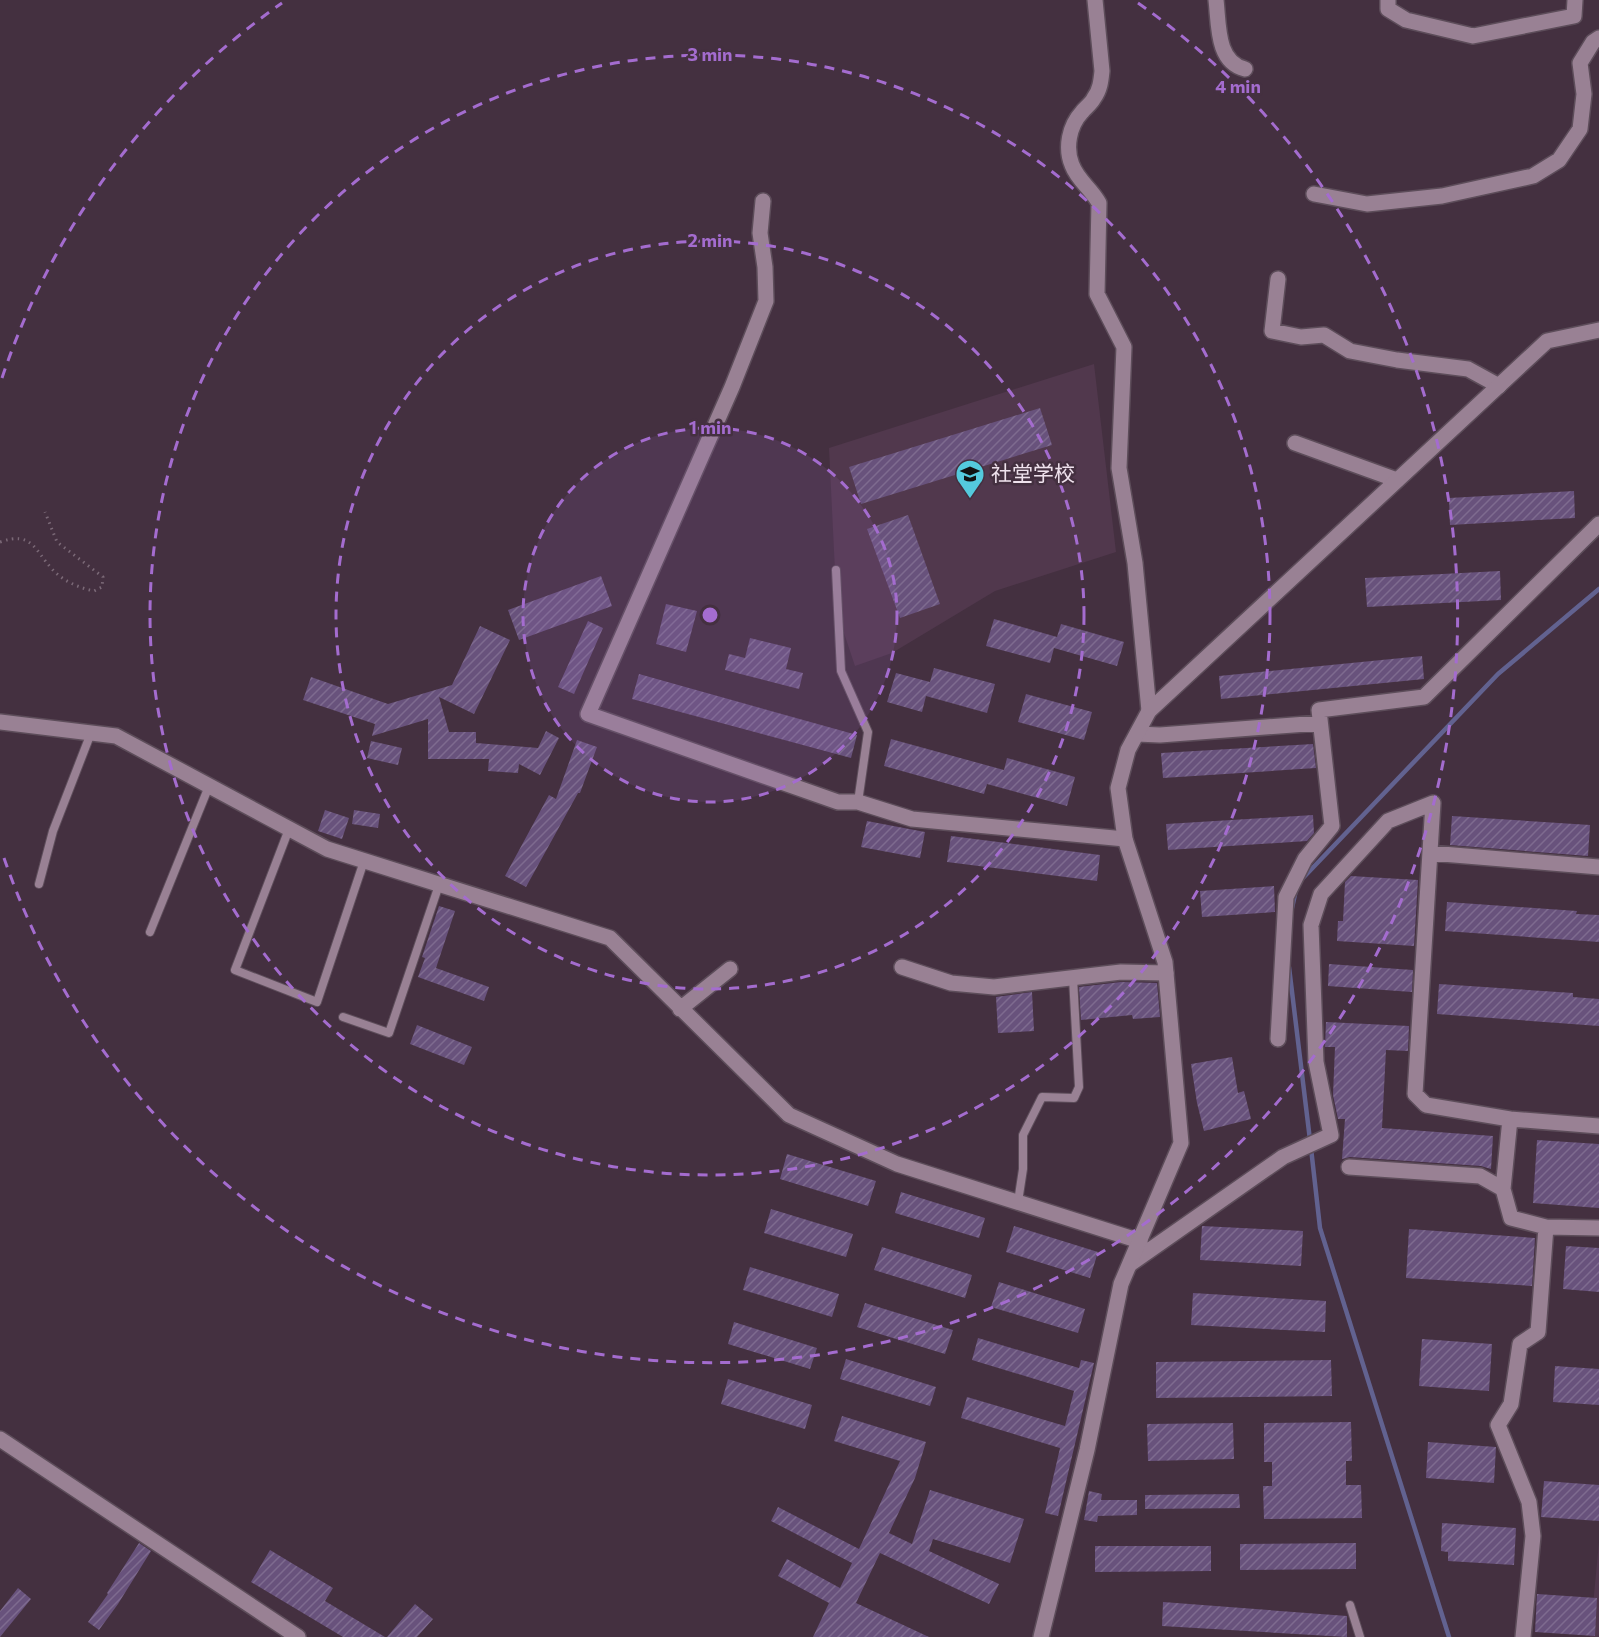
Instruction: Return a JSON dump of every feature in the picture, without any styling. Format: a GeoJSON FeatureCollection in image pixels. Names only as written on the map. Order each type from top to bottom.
{"type":"FeatureCollection","features":[{"type":"Feature","properties":{"kind":"street"},"geometry":{"type":"LineString","coordinates":[[1095,0],[1101,81],[1094,99],[1072,129],[1069,148],[1072,167],[1084,185],[1093,191],[1099,203],[1096,294],[1124,347],[1119,468],[1135,563],[1149,711]]}},
{"type":"Feature","properties":{"kind":"street"},"geometry":{"type":"LineString","coordinates":[[1216,0],[1224,52],[1232,64],[1245,69]]}},
{"type":"Feature","properties":{"kind":"street"},"geometry":{"type":"LineString","coordinates":[[1388,0],[1388,9],[1406,20],[1473,36],[1574,16],[1575,0]]}},
{"type":"Feature","properties":{"kind":"street"},"geometry":{"type":"LineString","coordinates":[[1314,194],[1367,204],[1442,196],[1533,176],[1559,160],[1580,129],[1584,94],[1580,63],[1593,42],[1599,39]]}},
{"type":"Feature","properties":{"kind":"street"},"geometry":{"type":"LineString","coordinates":[[764,201],[760,233],[765,267],[766,301],[732,387],[588,714],[838,802],[858,802],[912,819],[1125,839]]}},
{"type":"Feature","properties":{"kind":"street"},"geometry":{"type":"LineString","coordinates":[[1278,279],[1272,331],[1301,337],[1324,335],[1350,351],[1397,360],[1468,369],[1499,386]]}},
{"type":"Feature","properties":{"kind":"street"},"geometry":{"type":"LineString","coordinates":[[1041,1637],[1087,1450],[1121,1284],[1181,1143],[1165,962],[1125,839],[1118,788],[1128,750],[1149,711],[1547,342],[1599,330]]}},
{"type":"Feature","properties":{"kind":"street"},"geometry":{"type":"LineString","coordinates":[[1295,443],[1397,480]]}},
{"type":"Feature","properties":{"kind":"street"},"geometry":{"type":"LineString","coordinates":[[1278,1039],[1286,897],[1305,859],[1332,826],[1318,710],[1424,697],[1599,524]]}},
{"type":"Feature","properties":{"kind":"street"},"geometry":{"type":"LineString","coordinates":[[0,722],[116,736],[327,849],[610,938],[789,1115],[897,1164],[1140,1241]]}},
{"type":"Feature","properties":{"kind":"street"},"geometry":{"type":"LineString","coordinates":[[1137,734],[1160,735],[1320,723]]}},
{"type":"Feature","properties":{"kind":"street"},"geometry":{"type":"LineString","coordinates":[[1130,1264],[1283,1157],[1331,1135],[1316,1062],[1311,925],[1321,894],[1388,821],[1433,803],[1415,1094],[1426,1105],[1510,1119],[1599,1126]]}},
{"type":"Feature","properties":{"kind":"street"},"geometry":{"type":"LineString","coordinates":[[1430,853],[1599,867]]}},
{"type":"Feature","properties":{"kind":"street"},"geometry":{"type":"LineString","coordinates":[[902,967],[951,983],[994,987],[1121,972],[1166,973]]}},
{"type":"Feature","properties":{"kind":"street"},"geometry":{"type":"LineString","coordinates":[[680,1009],[730,969]]}},
{"type":"Feature","properties":{"kind":"street"},"geometry":{"type":"LineString","coordinates":[[1510,1119],[1503,1189],[1511,1218],[1546,1227],[1599,1228]]}},
{"type":"Feature","properties":{"kind":"street"},"geometry":{"type":"LineString","coordinates":[[1349,1167],[1480,1176],[1503,1189]]}},
{"type":"Feature","properties":{"kind":"street"},"geometry":{"type":"LineString","coordinates":[[1523,1637],[1533,1536],[1529,1502],[1498,1425],[1510,1404],[1520,1344],[1538,1332],[1546,1227]]}},
{"type":"Feature","properties":{"kind":"street"},"geometry":{"type":"LineString","coordinates":[[0,1439],[298,1637]]}},
{"type":"Feature","properties":{"kind":"lane"},"geometry":{"type":"LineString","coordinates":[[836,570],[841,671],[868,732],[858,802]]}},
{"type":"Feature","properties":{"kind":"lane"},"geometry":{"type":"LineString","coordinates":[[39,884],[53,831],[91,733]]}},
{"type":"Feature","properties":{"kind":"lane"},"geometry":{"type":"LineString","coordinates":[[150,932],[209,786]]}},
{"type":"Feature","properties":{"kind":"lane"},"geometry":{"type":"LineString","coordinates":[[289,829],[236,970],[317,1002],[364,861]]}},
{"type":"Feature","properties":{"kind":"lane"},"geometry":{"type":"LineString","coordinates":[[343,1017],[389,1033],[439,885]]}},
{"type":"Feature","properties":{"kind":"lane"},"geometry":{"type":"LineString","coordinates":[[1018,1202],[1023,1169],[1023,1135],[1042,1097],[1074,1098],[1079,1087],[1073,978]]}},
{"type":"Feature","properties":{"kind":"lane"},"geometry":{"type":"LineString","coordinates":[[1350,1605],[1360,1637]]}},
{"type":"Feature","properties":{"kind":"path"},"geometry":{"type":"LineString","coordinates":[[0,542],[11,538],[26,539],[37,547],[52,569],[65,580],[94,591],[102,587],[103,577],[57,542],[45,512]]}},
{"type":"Feature","properties":{"kind":"shaded area","name":"社堂学校"},"geometry":{"type":"Polygon","coordinates":[[[1094,364],[1116,552],[995,591],[892,653],[855,666],[837,612],[829,448],[1094,364]]]}},
{"type":"Feature","properties":{"kind":"shaded area"},"geometry":{"type":"Polygon","coordinates":[[[1599,1542],[1599,1637],[1590,1637],[1599,1542]]]}},
{"type":"Feature","properties":{"kind":"building"},"geometry":{"type":"Polygon","coordinates":[[[1040,408],[1052,445],[861,504],[849,467],[1040,408]]]}},
{"type":"Feature","properties":{"kind":"building"},"geometry":{"type":"Polygon","coordinates":[[[1574,491],[1575,518],[1450,525],[1449,498],[1574,491]]]}},
{"type":"Feature","properties":{"kind":"building"},"geometry":{"type":"Polygon","coordinates":[[[908,515],[940,604],[900,618],[867,529],[908,515]]]}},
{"type":"Feature","properties":{"kind":"building"},"geometry":{"type":"Polygon","coordinates":[[[1500,571],[1501,600],[1367,607],[1365,578],[1500,571]]]}},
{"type":"Feature","properties":{"kind":"building"},"geometry":{"type":"Polygon","coordinates":[[[601,576],[612,606],[519,640],[508,610],[601,576]]]}},
{"type":"Feature","properties":{"kind":"building"},"geometry":{"type":"Polygon","coordinates":[[[666,604],[697,611],[686,652],[656,644],[666,604]]]}},
{"type":"Feature","properties":{"kind":"building"},"geometry":{"type":"Polygon","coordinates":[[[994,619],[1057,637],[1061,624],[1124,642],[1117,666],[1054,648],[1050,663],[986,646],[994,619]]]}},
{"type":"Feature","properties":{"kind":"building"},"geometry":{"type":"Polygon","coordinates":[[[588,621],[603,628],[574,694],[558,687],[588,621]]]}},
{"type":"Feature","properties":{"kind":"building"},"geometry":{"type":"Polygon","coordinates":[[[480,626],[510,640],[474,714],[439,697],[449,732],[476,732],[476,743],[538,748],[546,731],[559,738],[540,775],[519,764],[518,773],[488,771],[489,759],[428,759],[428,719],[372,736],[375,724],[303,700],[311,677],[388,704],[452,685],[480,626]]]}},
{"type":"Feature","properties":{"kind":"building"},"geometry":{"type":"Polygon","coordinates":[[[750,638],[791,648],[786,669],[803,673],[799,689],[725,670],[729,654],[745,658],[750,638]]]}},
{"type":"Feature","properties":{"kind":"building"},"geometry":{"type":"Polygon","coordinates":[[[1422,656],[1424,679],[1221,699],[1219,676],[1422,656]]]}},
{"type":"Feature","properties":{"kind":"building"},"geometry":{"type":"Polygon","coordinates":[[[934,668],[995,684],[987,713],[926,696],[922,712],[887,702],[896,673],[930,682],[934,668]]]}},
{"type":"Feature","properties":{"kind":"building"},"geometry":{"type":"Polygon","coordinates":[[[639,674],[857,735],[851,758],[632,699],[639,674]]]}},
{"type":"Feature","properties":{"kind":"building"},"geometry":{"type":"Polygon","coordinates":[[[1026,694],[1092,712],[1084,740],[1018,722],[1026,694]]]}},
{"type":"Feature","properties":{"kind":"building"},"geometry":{"type":"Polygon","coordinates":[[[891,739],[1004,770],[1007,758],[1075,777],[1067,806],[987,784],[984,794],[884,766],[891,739]]]}},
{"type":"Feature","properties":{"kind":"building"},"geometry":{"type":"Polygon","coordinates":[[[577,740],[597,747],[580,793],[526,887],[505,876],[549,795],[556,799],[577,740]]]}},
{"type":"Feature","properties":{"kind":"building"},"geometry":{"type":"Polygon","coordinates":[[[371,741],[402,748],[398,765],[367,758],[371,741]]]}},
{"type":"Feature","properties":{"kind":"building"},"geometry":{"type":"Polygon","coordinates":[[[1313,744],[1316,768],[1163,778],[1161,753],[1313,744]]]}},
{"type":"Feature","properties":{"kind":"building"},"geometry":{"type":"Polygon","coordinates":[[[325,810],[349,818],[342,839],[318,831],[325,810]]]}},
{"type":"Feature","properties":{"kind":"building"},"geometry":{"type":"Polygon","coordinates":[[[354,810],[380,814],[378,828],[352,824],[354,810]]]}},
{"type":"Feature","properties":{"kind":"building"},"geometry":{"type":"Polygon","coordinates":[[[1313,815],[1314,833],[1307,841],[1168,850],[1166,824],[1313,815]]]}},
{"type":"Feature","properties":{"kind":"building"},"geometry":{"type":"Polygon","coordinates":[[[1452,816],[1590,825],[1588,856],[1450,845],[1452,816]]]}},
{"type":"Feature","properties":{"kind":"building"},"geometry":{"type":"Polygon","coordinates":[[[867,821],[925,832],[920,858],[861,847],[867,821]]]}},
{"type":"Feature","properties":{"kind":"building"},"geometry":{"type":"Polygon","coordinates":[[[951,836],[1100,855],[1097,881],[947,862],[951,836]]]}},
{"type":"Feature","properties":{"kind":"building"},"geometry":{"type":"Polygon","coordinates":[[[1351,876],[1418,880],[1414,946],[1337,941],[1338,921],[1343,921],[1345,882],[1351,876]]]}},
{"type":"Feature","properties":{"kind":"building"},"geometry":{"type":"Polygon","coordinates":[[[1274,886],[1275,912],[1202,917],[1200,891],[1274,886]]]}},
{"type":"Feature","properties":{"kind":"building"},"geometry":{"type":"Polygon","coordinates":[[[1447,902],[1577,911],[1576,914],[1599,915],[1599,942],[1445,931],[1447,902]]]}},
{"type":"Feature","properties":{"kind":"building"},"geometry":{"type":"Polygon","coordinates":[[[439,906],[455,911],[436,968],[489,987],[484,1001],[418,977],[425,958],[422,957],[439,906]]]}},
{"type":"Feature","properties":{"kind":"building"},"geometry":{"type":"Polygon","coordinates":[[[1329,964],[1413,970],[1412,992],[1328,986],[1329,964]]]}},
{"type":"Feature","properties":{"kind":"building"},"geometry":{"type":"Polygon","coordinates":[[[1121,982],[1157,983],[1160,1017],[1133,1019],[1132,1015],[1081,1020],[1079,987],[1121,982]]]}},
{"type":"Feature","properties":{"kind":"building"},"geometry":{"type":"Polygon","coordinates":[[[1439,984],[1573,993],[1573,997],[1599,999],[1599,1026],[1437,1014],[1439,984]]]}},
{"type":"Feature","properties":{"kind":"building"},"geometry":{"type":"Polygon","coordinates":[[[1032,992],[1034,1031],[998,1033],[996,997],[1032,992]]]}},
{"type":"Feature","properties":{"kind":"building"},"geometry":{"type":"Polygon","coordinates":[[[1326,1022],[1409,1026],[1408,1051],[1386,1050],[1382,1128],[1493,1136],[1491,1169],[1481,1166],[1350,1157],[1342,1159],[1345,1119],[1338,1119],[1333,1095],[1335,1047],[1325,1047],[1326,1022]]]}},
{"type":"Feature","properties":{"kind":"building"},"geometry":{"type":"Polygon","coordinates":[[[417,1025],[472,1047],[464,1065],[410,1044],[417,1025]]]}},
{"type":"Feature","properties":{"kind":"building"},"geometry":{"type":"Polygon","coordinates":[[[1232,1057],[1238,1093],[1244,1091],[1251,1119],[1204,1131],[1191,1064],[1232,1057]]]}},
{"type":"Feature","properties":{"kind":"building"},"geometry":{"type":"Polygon","coordinates":[[[1537,1140],[1599,1144],[1599,1208],[1533,1203],[1537,1140]]]}},
{"type":"Feature","properties":{"kind":"building"},"geometry":{"type":"Polygon","coordinates":[[[787,1154],[876,1181],[868,1206],[780,1179],[787,1154]]]}},
{"type":"Feature","properties":{"kind":"building"},"geometry":{"type":"Polygon","coordinates":[[[901,1192],[985,1218],[979,1238],[895,1213],[901,1192]]]}},
{"type":"Feature","properties":{"kind":"building"},"geometry":{"type":"Polygon","coordinates":[[[771,1209],[853,1234],[846,1257],[764,1233],[771,1209]]]}},
{"type":"Feature","properties":{"kind":"building"},"geometry":{"type":"Polygon","coordinates":[[[1014,1226],[1098,1252],[1090,1278],[1006,1252],[1014,1226]]]}},
{"type":"Feature","properties":{"kind":"building"},"geometry":{"type":"Polygon","coordinates":[[[1202,1226],[1303,1231],[1301,1266],[1200,1260],[1202,1226]]]}},
{"type":"Feature","properties":{"kind":"building"},"geometry":{"type":"Polygon","coordinates":[[[1409,1229],[1535,1238],[1532,1286],[1406,1278],[1409,1229]]]}},
{"type":"Feature","properties":{"kind":"building"},"geometry":{"type":"Polygon","coordinates":[[[1566,1246],[1599,1248],[1599,1292],[1563,1289],[1566,1246]]]}},
{"type":"Feature","properties":{"kind":"building"},"geometry":{"type":"Polygon","coordinates":[[[882,1247],[972,1275],[965,1298],[874,1270],[882,1247]]]}},
{"type":"Feature","properties":{"kind":"building"},"geometry":{"type":"Polygon","coordinates":[[[750,1267],[839,1294],[832,1317],[743,1290],[750,1267]]]}},
{"type":"Feature","properties":{"kind":"building"},"geometry":{"type":"Polygon","coordinates":[[[999,1282],[1085,1309],[1078,1333],[991,1307],[999,1282]]]}},
{"type":"Feature","properties":{"kind":"building"},"geometry":{"type":"Polygon","coordinates":[[[1193,1293],[1326,1301],[1325,1332],[1191,1325],[1193,1293]]]}},
{"type":"Feature","properties":{"kind":"building"},"geometry":{"type":"Polygon","coordinates":[[[865,1303],[953,1330],[945,1354],[857,1327],[865,1303]]]}},
{"type":"Feature","properties":{"kind":"building"},"geometry":{"type":"Polygon","coordinates":[[[734,1322],[817,1348],[810,1369],[728,1344],[734,1322]]]}},
{"type":"Feature","properties":{"kind":"building"},"geometry":{"type":"Polygon","coordinates":[[[978,1338],[1079,1368],[1081,1360],[1094,1363],[1058,1516],[1045,1513],[1060,1448],[961,1418],[967,1397],[1065,1426],[1074,1391],[972,1360],[978,1338]]]}},
{"type":"Feature","properties":{"kind":"building"},"geometry":{"type":"Polygon","coordinates":[[[1422,1339],[1492,1344],[1489,1391],[1419,1386],[1422,1339]]]}},
{"type":"Feature","properties":{"kind":"building"},"geometry":{"type":"Polygon","coordinates":[[[846,1359],[936,1387],[930,1406],[840,1379],[846,1359]]]}},
{"type":"Feature","properties":{"kind":"building"},"geometry":{"type":"Polygon","coordinates":[[[1331,1360],[1332,1396],[1156,1398],[1156,1362],[1331,1360]]]}},
{"type":"Feature","properties":{"kind":"building"},"geometry":{"type":"Polygon","coordinates":[[[1555,1366],[1599,1369],[1599,1405],[1553,1402],[1555,1366]]]}},
{"type":"Feature","properties":{"kind":"building"},"geometry":{"type":"Polygon","coordinates":[[[728,1379],[812,1405],[805,1429],[721,1404],[728,1379]]]}},
{"type":"Feature","properties":{"kind":"building"},"geometry":{"type":"Polygon","coordinates":[[[842,1416],[926,1442],[915,1478],[889,1533],[912,1544],[930,1490],[1024,1519],[1010,1563],[933,1539],[929,1551],[999,1584],[989,1604],[880,1553],[856,1603],[929,1637],[813,1637],[829,1603],[778,1576],[787,1559],[840,1588],[852,1563],[771,1521],[778,1507],[859,1549],[900,1461],[834,1441],[842,1416]]]}},
{"type":"Feature","properties":{"kind":"building"},"geometry":{"type":"Polygon","coordinates":[[[1351,1422],[1352,1461],[1346,1461],[1346,1485],[1361,1485],[1362,1518],[1264,1519],[1263,1486],[1272,1486],[1272,1462],[1264,1462],[1264,1423],[1351,1422]]]}},
{"type":"Feature","properties":{"kind":"building"},"geometry":{"type":"Polygon","coordinates":[[[1233,1423],[1234,1459],[1148,1461],[1147,1424],[1233,1423]]]}},
{"type":"Feature","properties":{"kind":"building"},"geometry":{"type":"Polygon","coordinates":[[[1428,1442],[1496,1447],[1494,1483],[1426,1478],[1428,1442]]]}},
{"type":"Feature","properties":{"kind":"building"},"geometry":{"type":"Polygon","coordinates":[[[1544,1481],[1599,1485],[1599,1521],[1541,1517],[1544,1481]]]}},
{"type":"Feature","properties":{"kind":"building"},"geometry":{"type":"Polygon","coordinates":[[[1089,1491],[1102,1494],[1101,1500],[1137,1500],[1137,1515],[1098,1516],[1097,1522],[1084,1520],[1089,1491]]]}},
{"type":"Feature","properties":{"kind":"building"},"geometry":{"type":"Polygon","coordinates":[[[1239,1494],[1240,1508],[1145,1509],[1145,1495],[1239,1494]]]}},
{"type":"Feature","properties":{"kind":"building"},"geometry":{"type":"Polygon","coordinates":[[[1442,1523],[1516,1528],[1514,1565],[1448,1561],[1448,1552],[1441,1551],[1442,1523]]]}},
{"type":"Feature","properties":{"kind":"building"},"geometry":{"type":"Polygon","coordinates":[[[139,1543],[151,1551],[99,1630],[88,1622],[139,1543]]]}},
{"type":"Feature","properties":{"kind":"building"},"geometry":{"type":"Polygon","coordinates":[[[1356,1543],[1356,1569],[1240,1570],[1240,1544],[1356,1543]]]}},
{"type":"Feature","properties":{"kind":"building"},"geometry":{"type":"Polygon","coordinates":[[[1095,1546],[1211,1546],[1211,1571],[1095,1572],[1095,1546]]]}},
{"type":"Feature","properties":{"kind":"building"},"geometry":{"type":"Polygon","coordinates":[[[270,1550],[333,1588],[325,1601],[385,1637],[343,1637],[251,1582],[270,1550]]]}},
{"type":"Feature","properties":{"kind":"building"},"geometry":{"type":"Polygon","coordinates":[[[18,1588],[31,1599],[0,1637],[0,1611],[18,1588]]]}},
{"type":"Feature","properties":{"kind":"building"},"geometry":{"type":"Polygon","coordinates":[[[1537,1594],[1597,1598],[1595,1636],[1535,1632],[1537,1594]]]}},
{"type":"Feature","properties":{"kind":"building"},"geometry":{"type":"Polygon","coordinates":[[[1163,1602],[1347,1616],[1347,1637],[1162,1626],[1163,1602]]]}},
{"type":"Feature","properties":{"kind":"building"},"geometry":{"type":"Polygon","coordinates":[[[415,1604],[433,1619],[417,1637],[387,1637],[415,1604]]]}},
{"type":"Feature","properties":{"kind":"waterway"},"geometry":{"type":"LineString","coordinates":[[1303,878],[1498,674],[1599,589]]}},
{"type":"Feature","properties":{"kind":"waterway"},"geometry":{"type":"LineString","coordinates":[[1292,908],[1296,890]]}},
{"type":"Feature","properties":{"kind":"waterway"},"geometry":{"type":"LineString","coordinates":[[1289,967],[1310,1140]]}},
{"type":"Feature","properties":{"kind":"waterway"},"geometry":{"type":"LineString","coordinates":[[1311,1148],[1320,1228],[1449,1637]]}},
{"type":"Feature","properties":{"kind":"place","name":"社堂学校"},"geometry":{"type":"Point","coordinates":[970,500]}}]}
